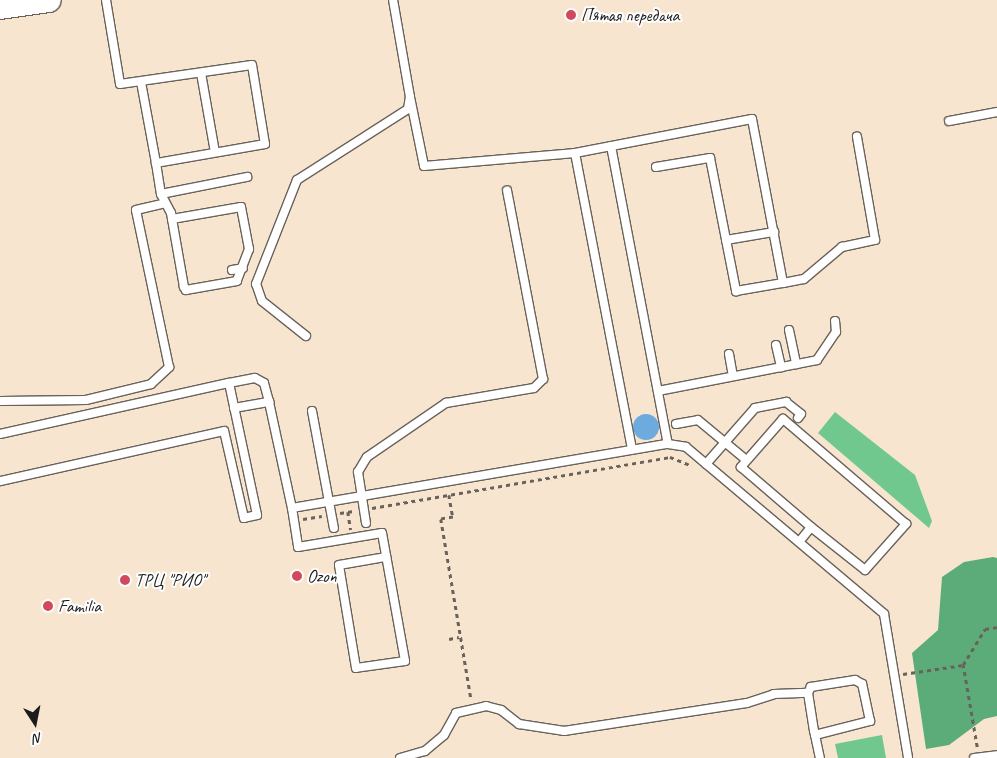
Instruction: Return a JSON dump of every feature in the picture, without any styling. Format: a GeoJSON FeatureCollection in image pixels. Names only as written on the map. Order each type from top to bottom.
{"type":"FeatureCollection","features":[{"type":"Feature","properties":{"kind":"main road"},"geometry":{"type":"LineString","coordinates":[[0,7],[50,0]]}},
{"type":"Feature","properties":{"kind":"lane"},"geometry":{"type":"LineString","coordinates":[[106,0],[119,81],[141,82],[252,64],[265,144],[156,163]]}},
{"type":"Feature","properties":{"kind":"lane"},"geometry":{"type":"LineString","coordinates":[[393,0],[424,166],[574,153],[752,119],[783,283]]}},
{"type":"Feature","properties":{"kind":"lane"},"geometry":{"type":"LineString","coordinates":[[201,72],[215,152]]}},
{"type":"Feature","properties":{"kind":"lane"},"geometry":{"type":"LineString","coordinates":[[141,82],[163,204],[172,219],[186,290],[234,283],[243,268],[249,246],[241,207],[172,219]]}},
{"type":"Feature","properties":{"kind":"lane"},"geometry":{"type":"LineString","coordinates":[[306,336],[262,302],[256,284],[297,180],[401,116],[410,97]]}},
{"type":"Feature","properties":{"kind":"lane"},"geometry":{"type":"LineString","coordinates":[[949,121],[997,112]]}},
{"type":"Feature","properties":{"kind":"lane"},"geometry":{"type":"LineString","coordinates":[[656,167],[710,158],[736,291],[804,279],[842,247],[875,240],[857,138]]}},
{"type":"Feature","properties":{"kind":"lane"},"geometry":{"type":"LineString","coordinates":[[612,146],[668,444]]}},
{"type":"Feature","properties":{"kind":"lane"},"geometry":{"type":"LineString","coordinates":[[574,153],[632,450]]}},
{"type":"Feature","properties":{"kind":"lane"},"geometry":{"type":"LineString","coordinates":[[161,194],[248,177]]}},
{"type":"Feature","properties":{"kind":"lane"},"geometry":{"type":"LineString","coordinates":[[366,523],[358,472],[367,457],[438,407],[540,383],[507,190]]}},
{"type":"Feature","properties":{"kind":"lane"},"geometry":{"type":"LineString","coordinates":[[0,401],[86,400],[151,384],[169,367],[136,210],[163,204]]}},
{"type":"Feature","properties":{"kind":"lane"},"geometry":{"type":"LineString","coordinates":[[726,240],[774,232]]}},
{"type":"Feature","properties":{"kind":"lane"},"geometry":{"type":"LineString","coordinates":[[232,270],[243,268]]}},
{"type":"Feature","properties":{"kind":"lane"},"geometry":{"type":"LineString","coordinates":[[658,391],[817,360],[836,332],[835,321]]}},
{"type":"Feature","properties":{"kind":"lane"},"geometry":{"type":"LineString","coordinates":[[789,330],[796,364]]}},
{"type":"Feature","properties":{"kind":"lane"},"geometry":{"type":"LineString","coordinates":[[776,345],[782,367]]}},
{"type":"Feature","properties":{"kind":"lane"},"geometry":{"type":"LineString","coordinates":[[729,354],[733,376]]}},
{"type":"Feature","properties":{"kind":"lane"},"geometry":{"type":"LineString","coordinates":[[0,434],[256,378],[264,383],[270,402],[292,508],[298,547],[382,533],[405,661],[356,668],[339,565],[386,557]]}},
{"type":"Feature","properties":{"kind":"lane"},"geometry":{"type":"LineString","coordinates":[[0,481],[224,431],[244,518],[257,514],[229,383]]}},
{"type":"Feature","properties":{"kind":"lane"},"geometry":{"type":"LineString","coordinates":[[234,408],[270,402]]}},
{"type":"Feature","properties":{"kind":"lane"},"geometry":{"type":"LineString","coordinates":[[706,464],[756,408],[786,402],[801,414],[798,418]]}},
{"type":"Feature","properties":{"kind":"lane"},"geometry":{"type":"LineString","coordinates":[[312,411],[334,528]]}},
{"type":"Feature","properties":{"kind":"lane"},"geometry":{"type":"LineString","coordinates":[[783,419],[906,524],[865,570],[811,527],[741,467],[783,419]]}},
{"type":"Feature","properties":{"kind":"lane"},"geometry":{"type":"LineString","coordinates":[[676,424],[698,420],[744,458]]}},
{"type":"Feature","properties":{"kind":"lane"},"geometry":{"type":"LineString","coordinates":[[292,508],[668,444],[686,447],[884,614],[908,758]]}},
{"type":"Feature","properties":{"kind":"lane"},"geometry":{"type":"LineString","coordinates":[[799,542],[811,527]]}},
{"type":"Feature","properties":{"kind":"lane"},"geometry":{"type":"LineString","coordinates":[[815,735],[866,726],[872,715],[867,691],[855,680],[811,687],[808,693],[815,735],[820,758]]}},
{"type":"Feature","properties":{"kind":"lane"},"geometry":{"type":"LineString","coordinates":[[400,758],[424,751],[438,740],[456,712],[486,706],[539,730],[564,731],[747,704],[774,694],[808,693]]}},
{"type":"Feature","properties":{"kind":"lane"},"geometry":{"type":"LineString","coordinates":[[976,758],[997,755]]}},
{"type":"Feature","properties":{"kind":"path"},"geometry":{"type":"LineString","coordinates":[[294,521],[670,457],[705,473],[715,471]]}},
{"type":"Feature","properties":{"kind":"path"},"geometry":{"type":"LineString","coordinates":[[449,495],[453,517],[441,519],[469,697]]}},
{"type":"Feature","properties":{"kind":"path"},"geometry":{"type":"LineString","coordinates":[[348,512],[351,532]]}},
{"type":"Feature","properties":{"kind":"path"},"geometry":{"type":"LineString","coordinates":[[976,758],[963,664],[986,629],[997,627]]}},
{"type":"Feature","properties":{"kind":"path"},"geometry":{"type":"LineString","coordinates":[[449,639],[460,637]]}},
{"type":"Feature","properties":{"kind":"path"},"geometry":{"type":"LineString","coordinates":[[900,675],[963,664]]}},
{"type":"Feature","properties":{"kind":"green space"},"geometry":{"type":"Polygon","coordinates":[[[835,412],[915,475],[932,521],[929,528],[818,433],[835,412]]]}},
{"type":"Feature","properties":{"kind":"green space"},"geometry":{"type":"Polygon","coordinates":[[[997,558],[997,716],[984,719],[949,745],[926,749],[912,653],[938,630],[942,577],[964,562],[997,558]]]}},
{"type":"Feature","properties":{"kind":"green space"},"geometry":{"type":"Polygon","coordinates":[[[882,735],[886,758],[838,758],[835,744],[882,735]]]}},
{"type":"Feature","properties":{"kind":"water"},"geometry":{"type":"Polygon","coordinates":[[[646,414],[655,418],[659,427],[655,436],[646,440],[637,436],[633,427],[637,418],[646,414]]]}},
{"type":"Feature","properties":{"kind":"place","name":"Пятая передача"},"geometry":{"type":"Point","coordinates":[571,15]}},
{"type":"Feature","properties":{"kind":"place","name":"Ozon"},"geometry":{"type":"Point","coordinates":[297,576]}},
{"type":"Feature","properties":{"kind":"place","name":"ТРЦ \"РИО\""},"geometry":{"type":"Point","coordinates":[125,580]}},
{"type":"Feature","properties":{"kind":"place","name":"Familia"},"geometry":{"type":"Point","coordinates":[48,606]}}]}
